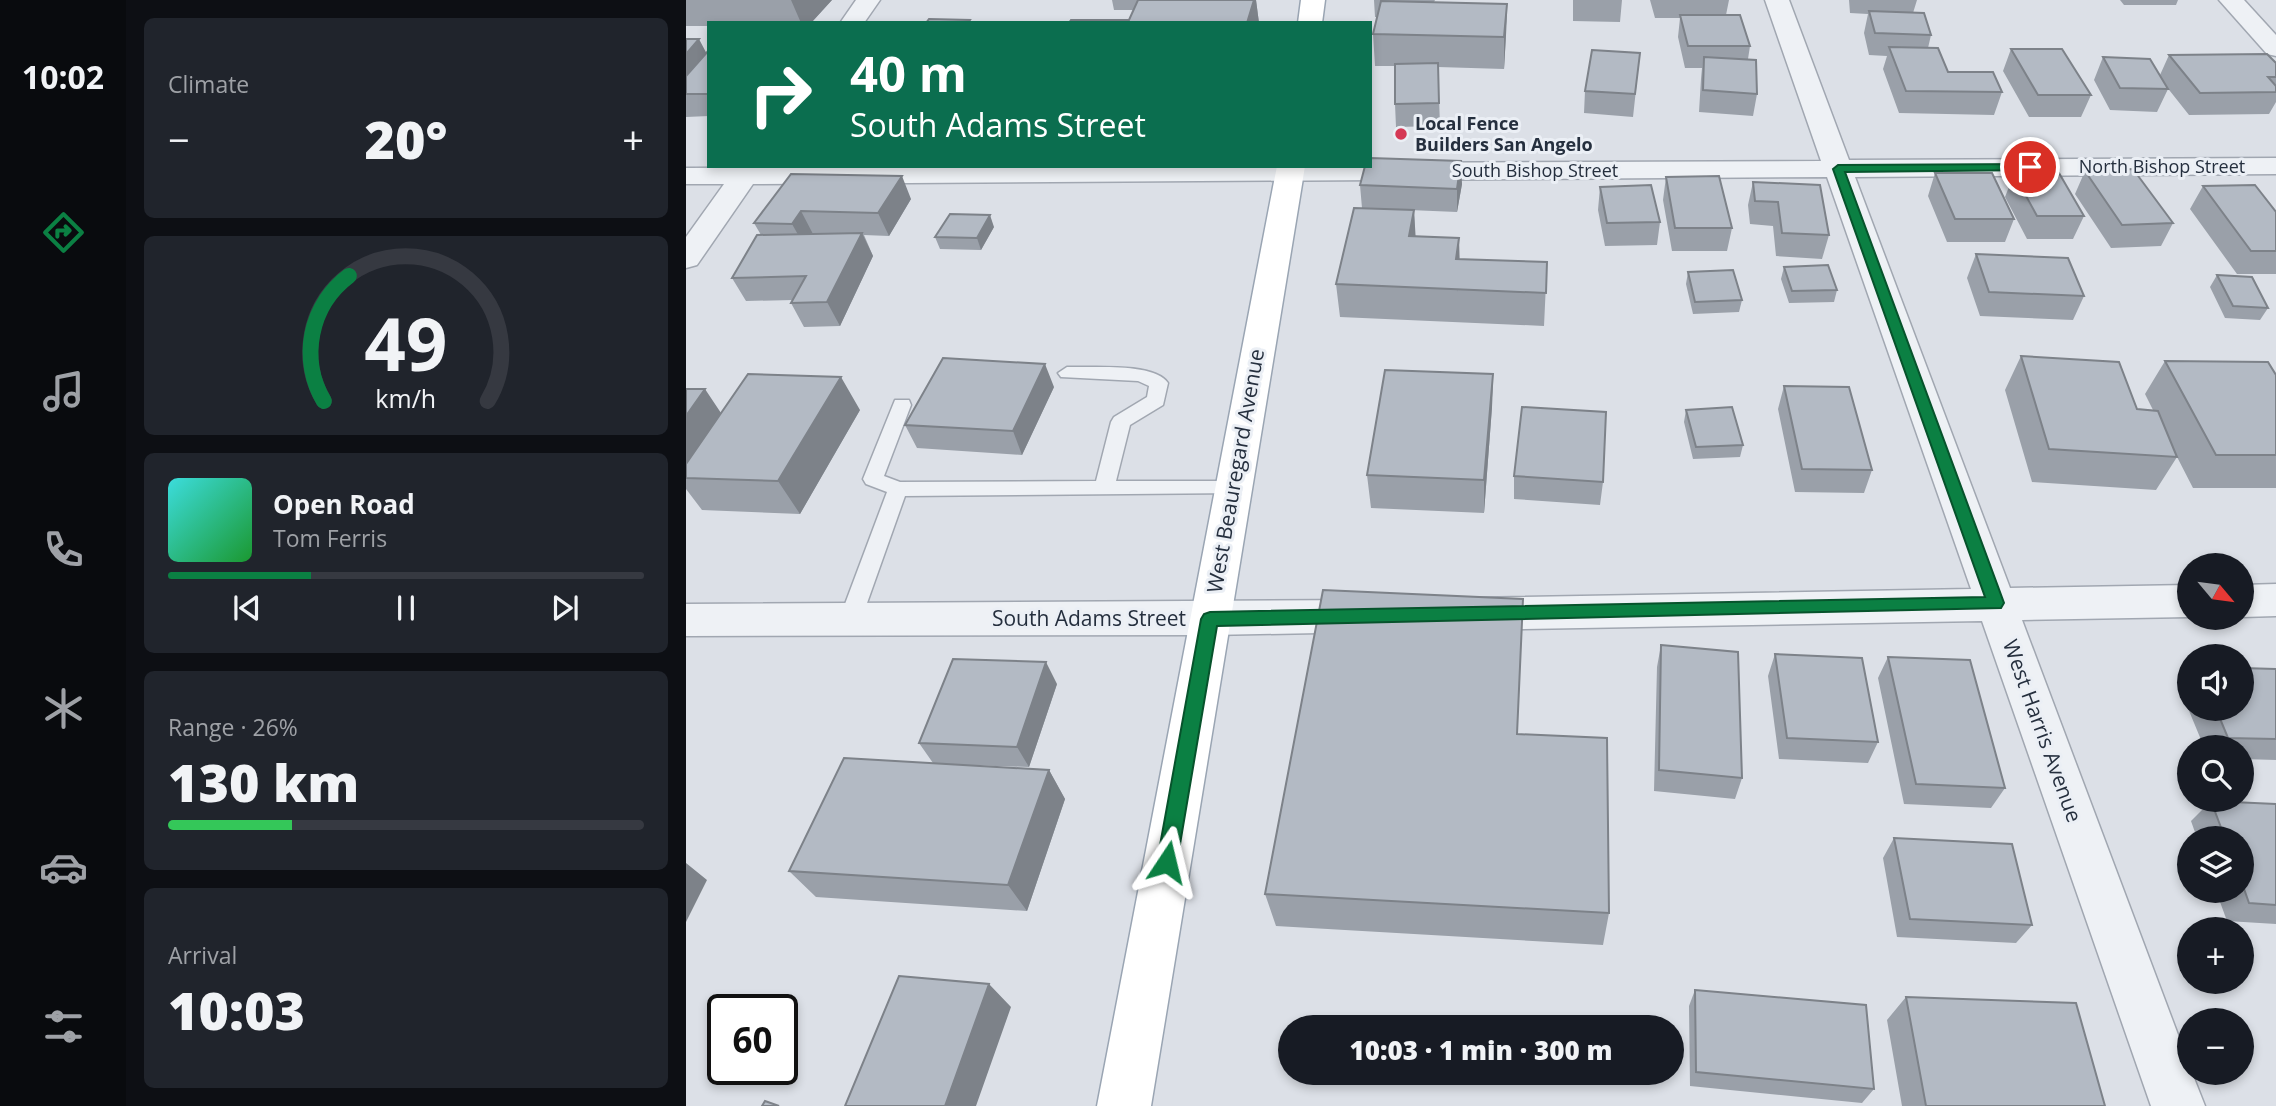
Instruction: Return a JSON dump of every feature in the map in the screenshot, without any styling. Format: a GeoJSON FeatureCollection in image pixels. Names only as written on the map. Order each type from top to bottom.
{"type":"FeatureCollection","features":[{"type":"Feature","properties":{"kind":"main road"},"geometry":{"type":"LineString","coordinates":[[1310,21],[1313,0]]}},
{"type":"Feature","properties":{"kind":"main road","name":"West Beauregard Avenue"},"geometry":{"type":"LineString","coordinates":[[1124,1106],[1290,169]]}},
{"type":"Feature","properties":{"kind":"street"},"geometry":{"type":"LineString","coordinates":[[853,21],[868,0]]}},
{"type":"Feature","properties":{"kind":"street","name":"West Harris Avenue"},"geometry":{"type":"LineString","coordinates":[[1777,0],[2178,1106]]}},
{"type":"Feature","properties":{"kind":"street"},"geometry":{"type":"LineString","coordinates":[[2231,0],[2276,49]]}},
{"type":"Feature","properties":{"kind":"street","name":"North Bishop Street"},"geometry":{"type":"LineString","coordinates":[[1838,169],[2276,166]]}},
{"type":"Feature","properties":{"kind":"street","name":"South Bishop Street"},"geometry":{"type":"LineString","coordinates":[[686,176],[748,171],[1838,169]]}},
{"type":"Feature","properties":{"kind":"street"},"geometry":{"type":"LineString","coordinates":[[686,259],[748,171]]}},
{"type":"Feature","properties":{"kind":"street"},"geometry":{"type":"LineString","coordinates":[[2254,601],[2276,600]]}},
{"type":"Feature","properties":{"kind":"street","name":"South Adams Street"},"geometry":{"type":"LineString","coordinates":[[686,620],[1210,619],[2177,601]]}},
{"type":"Feature","properties":{"kind":"lane"},"geometry":{"type":"LineString","coordinates":[[1067,373],[1141,374],[1159,383],[1156,400],[1121,422],[1104,488]]}},
{"type":"Feature","properties":{"kind":"lane"},"geometry":{"type":"LineString","coordinates":[[902,405],[873,479],[898,489],[1233,488]]}},
{"type":"Feature","properties":{"kind":"lane"},"geometry":{"type":"LineString","coordinates":[[850,620],[898,489]]}},
{"type":"Feature","properties":{"kind":"building"},"geometry":{"type":"Polygon","coordinates":[[[1138,0],[1254,0],[1248,21],[1070,21],[1129,20],[1138,0]]]}},
{"type":"Feature","properties":{"kind":"building"},"geometry":{"type":"Polygon","coordinates":[[[1381,1],[1507,4],[1504,37],[1373,34],[1381,1]]]}},
{"type":"Feature","properties":{"kind":"building"},"geometry":{"type":"Polygon","coordinates":[[[1869,11],[1924,13],[1931,35],[1875,33],[1869,11]]]}},
{"type":"Feature","properties":{"kind":"building"},"geometry":{"type":"Polygon","coordinates":[[[1680,15],[1740,15],[1750,46],[1688,46],[1680,15]]]}},
{"type":"Feature","properties":{"kind":"building"},"geometry":{"type":"Polygon","coordinates":[[[929,19],[970,20],[969,21],[928,21],[929,19]]]}},
{"type":"Feature","properties":{"kind":"building"},"geometry":{"type":"Polygon","coordinates":[[[686,39],[699,39],[686,54],[686,39]]]}},
{"type":"Feature","properties":{"kind":"building"},"geometry":{"type":"Polygon","coordinates":[[[1889,47],[1938,48],[1948,72],[1993,72],[2002,92],[1906,91],[1889,47]]]}},
{"type":"Feature","properties":{"kind":"building"},"geometry":{"type":"Polygon","coordinates":[[[2011,49],[2062,49],[2091,95],[2038,95],[2011,49]]]}},
{"type":"Feature","properties":{"kind":"building"},"geometry":{"type":"Polygon","coordinates":[[[1592,50],[1640,53],[1635,94],[1585,91],[1592,50]]]}},
{"type":"Feature","properties":{"kind":"building"},"geometry":{"type":"Polygon","coordinates":[[[707,52],[707,94],[686,94],[686,76],[707,52]]]}},
{"type":"Feature","properties":{"kind":"building"},"geometry":{"type":"Polygon","coordinates":[[[2267,54],[2276,63],[2276,77],[2268,77],[2276,86],[2276,92],[2200,93],[2169,55],[2267,54]]]}},
{"type":"Feature","properties":{"kind":"building"},"geometry":{"type":"Polygon","coordinates":[[[1704,57],[1756,60],[1757,94],[1703,90],[1704,57]]]}},
{"type":"Feature","properties":{"kind":"building"},"geometry":{"type":"Polygon","coordinates":[[[2103,57],[2150,59],[2168,89],[2120,88],[2103,57]]]}},
{"type":"Feature","properties":{"kind":"building"},"geometry":{"type":"Polygon","coordinates":[[[1438,63],[1439,103],[1395,104],[1395,64],[1438,63]]]}},
{"type":"Feature","properties":{"kind":"building"},"geometry":{"type":"Polygon","coordinates":[[[1372,158],[1461,161],[1457,189],[1360,185],[1364,168],[1372,168],[1372,158]]]}},
{"type":"Feature","properties":{"kind":"building"},"geometry":{"type":"Polygon","coordinates":[[[2133,169],[2173,223],[2122,225],[2085,171],[2133,169]]]}},
{"type":"Feature","properties":{"kind":"building"},"geometry":{"type":"Polygon","coordinates":[[[1935,173],[1992,173],[2014,219],[1955,219],[1935,173]]]}},
{"type":"Feature","properties":{"kind":"building"},"geometry":{"type":"Polygon","coordinates":[[[2059,173],[2084,216],[2037,216],[2014,174],[2059,173]]]}},
{"type":"Feature","properties":{"kind":"building"},"geometry":{"type":"Polygon","coordinates":[[[791,174],[902,176],[878,213],[801,211],[792,224],[754,223],[791,174]]]}},
{"type":"Feature","properties":{"kind":"building"},"geometry":{"type":"Polygon","coordinates":[[[1719,176],[1732,228],[1675,228],[1666,177],[1719,176]]]}},
{"type":"Feature","properties":{"kind":"building"},"geometry":{"type":"Polygon","coordinates":[[[1753,182],[1820,185],[1829,235],[1782,233],[1778,202],[1755,201],[1753,182]]]}},
{"type":"Feature","properties":{"kind":"building"},"geometry":{"type":"Polygon","coordinates":[[[1651,185],[1660,222],[1607,223],[1600,187],[1651,185]]]}},
{"type":"Feature","properties":{"kind":"building"},"geometry":{"type":"Polygon","coordinates":[[[2255,185],[2276,212],[2276,251],[2251,251],[2203,186],[2255,185]]]}},
{"type":"Feature","properties":{"kind":"building"},"geometry":{"type":"Polygon","coordinates":[[[1354,208],[1414,210],[1409,236],[1459,238],[1456,259],[1547,262],[1546,293],[1336,284],[1354,208]]]}},
{"type":"Feature","properties":{"kind":"building"},"geometry":{"type":"Polygon","coordinates":[[[950,214],[990,215],[977,238],[935,237],[950,214]]]}},
{"type":"Feature","properties":{"kind":"building"},"geometry":{"type":"Polygon","coordinates":[[[862,233],[827,302],[791,303],[806,276],[732,278],[757,235],[862,233]]]}},
{"type":"Feature","properties":{"kind":"building"},"geometry":{"type":"Polygon","coordinates":[[[1976,254],[2068,258],[2084,296],[1989,292],[1976,254]]]}},
{"type":"Feature","properties":{"kind":"building"},"geometry":{"type":"Polygon","coordinates":[[[1828,265],[1837,290],[1792,291],[1784,267],[1828,265]]]}},
{"type":"Feature","properties":{"kind":"building"},"geometry":{"type":"Polygon","coordinates":[[[1733,270],[1742,300],[1695,302],[1688,272],[1733,270]]]}},
{"type":"Feature","properties":{"kind":"building"},"geometry":{"type":"Polygon","coordinates":[[[2217,275],[2252,277],[2268,308],[2233,306],[2217,275]]]}},
{"type":"Feature","properties":{"kind":"building"},"geometry":{"type":"Polygon","coordinates":[[[2021,356],[2119,362],[2137,409],[2158,411],[2177,457],[2049,449],[2021,356]]]}},
{"type":"Feature","properties":{"kind":"building"},"geometry":{"type":"Polygon","coordinates":[[[943,358],[1045,364],[1013,431],[905,425],[943,358]]]}},
{"type":"Feature","properties":{"kind":"building"},"geometry":{"type":"Polygon","coordinates":[[[2165,361],[2268,362],[2276,375],[2276,455],[2216,455],[2165,361]]]}},
{"type":"Feature","properties":{"kind":"building"},"geometry":{"type":"Polygon","coordinates":[[[1385,370],[1493,374],[1484,480],[1367,475],[1385,370]]]}},
{"type":"Feature","properties":{"kind":"building"},"geometry":{"type":"Polygon","coordinates":[[[748,374],[841,377],[778,481],[686,478],[686,464],[748,374]]]}},
{"type":"Feature","properties":{"kind":"building"},"geometry":{"type":"Polygon","coordinates":[[[1784,386],[1849,387],[1872,470],[1802,469],[1784,386]]]}},
{"type":"Feature","properties":{"kind":"building"},"geometry":{"type":"Polygon","coordinates":[[[686,389],[705,389],[686,416],[686,389]]]}},
{"type":"Feature","properties":{"kind":"building"},"geometry":{"type":"Polygon","coordinates":[[[1522,407],[1606,412],[1603,482],[1514,476],[1522,407]]]}},
{"type":"Feature","properties":{"kind":"building"},"geometry":{"type":"Polygon","coordinates":[[[1732,407],[1743,445],[1696,447],[1686,410],[1732,407]]]}},
{"type":"Feature","properties":{"kind":"building"},"geometry":{"type":"Polygon","coordinates":[[[1323,590],[1523,599],[1517,734],[1607,738],[1609,913],[1265,894],[1323,590]]]}},
{"type":"Feature","properties":{"kind":"building"},"geometry":{"type":"Polygon","coordinates":[[[1661,645],[1738,652],[1742,778],[1659,770],[1661,645]]]}},
{"type":"Feature","properties":{"kind":"building"},"geometry":{"type":"Polygon","coordinates":[[[1775,654],[1862,658],[1878,742],[1787,738],[1775,654]]]}},
{"type":"Feature","properties":{"kind":"building"},"geometry":{"type":"Polygon","coordinates":[[[1888,657],[1970,660],[2005,788],[1916,784],[1888,657]]]}},
{"type":"Feature","properties":{"kind":"building"},"geometry":{"type":"Polygon","coordinates":[[[953,659],[1046,662],[1017,747],[919,743],[953,659]]]}},
{"type":"Feature","properties":{"kind":"building"},"geometry":{"type":"Polygon","coordinates":[[[2254,668],[2276,669],[2276,739],[2254,739],[2254,735],[2227,735],[2221,721],[2254,721],[2254,668]]]}},
{"type":"Feature","properties":{"kind":"building"},"geometry":{"type":"Polygon","coordinates":[[[844,758],[1049,770],[1008,885],[789,871],[844,758]]]}},
{"type":"Feature","properties":{"kind":"building"},"geometry":{"type":"Polygon","coordinates":[[[2254,803],[2276,804],[2276,905],[2249,903],[2254,903],[2254,826],[2220,826],[2215,812],[2254,812],[2254,803]]]}},
{"type":"Feature","properties":{"kind":"building"},"geometry":{"type":"Polygon","coordinates":[[[1894,838],[2012,844],[2032,925],[1910,919],[1894,838]]]}},
{"type":"Feature","properties":{"kind":"building"},"geometry":{"type":"Polygon","coordinates":[[[899,976],[989,984],[945,1106],[845,1106],[899,976]]]}},
{"type":"Feature","properties":{"kind":"building"},"geometry":{"type":"Polygon","coordinates":[[[1695,990],[1866,1005],[1874,1089],[1696,1072],[1695,990]]]}},
{"type":"Feature","properties":{"kind":"building"},"geometry":{"type":"Polygon","coordinates":[[[1906,997],[2076,1003],[2105,1106],[1926,1106],[1906,997]]]}},
{"type":"Feature","properties":{"kind":"building"},"geometry":{"type":"Polygon","coordinates":[[[765,1101],[779,1106],[762,1106],[765,1101]]]}},
{"type":"Feature","properties":{"kind":"place","name":"Local Fence Builders San Angelo"},"geometry":{"type":"Point","coordinates":[1401,134]}},
{"type":"Feature","properties":{"kind":"route"},"geometry":{"type":"LineString","coordinates":[[1167,862],[1210,619],[1995,603],[1838,169],[2030,167]]}}]}
